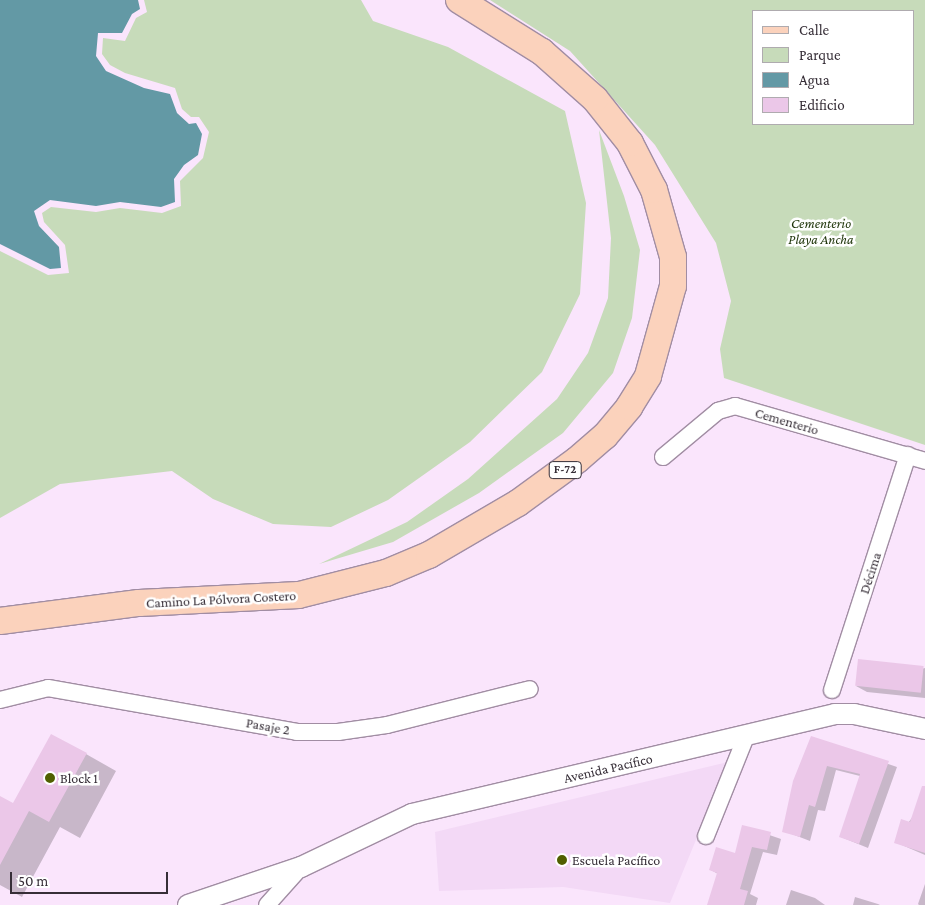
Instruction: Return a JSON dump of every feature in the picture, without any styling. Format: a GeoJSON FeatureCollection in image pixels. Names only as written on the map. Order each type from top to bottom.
{"type":"FeatureCollection","features":[{"type":"Feature","properties":{"kind":"main road","name":"Camino La Pólvora Costero"},"geometry":{"type":"LineString","coordinates":[[0,621],[139,604],[299,595],[386,573],[429,555],[518,504],[578,460],[605,436],[629,407],[648,376],[674,286],[673,258],[654,190],[630,144],[595,99],[542,52],[459,0]]}},
{"type":"Feature","properties":{"kind":"street","name":"Cementerio"},"geometry":{"type":"LineString","coordinates":[[663,457],[718,411],[735,406],[925,461]]}},
{"type":"Feature","properties":{"kind":"street","name":"Décima"},"geometry":{"type":"LineString","coordinates":[[832,690],[908,455]]}},
{"type":"Feature","properties":{"kind":"street","name":"Pasaje 2"},"geometry":{"type":"LineString","coordinates":[[3,698],[48,688],[297,732],[338,732],[387,725],[530,689]]}},
{"type":"Feature","properties":{"kind":"street","name":"Avenida Pacífico"},"geometry":{"type":"LineString","coordinates":[[188,905],[300,867],[412,814],[747,734],[835,714],[854,714],[925,729]]}},
{"type":"Feature","properties":{"kind":"street"},"geometry":{"type":"LineString","coordinates":[[706,836],[747,734]]}},
{"type":"Feature","properties":{"kind":"street"},"geometry":{"type":"LineString","coordinates":[[267,905],[300,867]]}},
{"type":"Feature","properties":{"kind":"shaded area","name":"Escuela Pacífico"},"geometry":{"type":"Polygon","coordinates":[[[728,762],[670,903],[563,887],[439,891],[435,832],[728,762]]]}},
{"type":"Feature","properties":{"kind":"green space"},"geometry":{"type":"Polygon","coordinates":[[[144,0],[361,0],[373,21],[448,47],[565,111],[586,203],[580,294],[542,372],[470,442],[388,500],[331,527],[273,524],[213,499],[172,471],[60,484],[0,518],[0,251],[48,275],[69,273],[65,245],[44,222],[42,213],[51,207],[96,212],[120,208],[162,213],[181,206],[180,181],[203,158],[209,132],[199,117],[191,117],[182,109],[175,88],[125,73],[110,65],[102,54],[103,38],[125,41],[136,18],[147,12],[144,0]]]}},
{"type":"Feature","properties":{"kind":"green space","name":"Cementerio Playa Ancha"},"geometry":{"type":"Polygon","coordinates":[[[490,0],[925,0],[925,445],[724,378],[720,349],[731,301],[716,243],[655,145],[570,51],[490,0]]]}},
{"type":"Feature","properties":{"kind":"green space"},"geometry":{"type":"Polygon","coordinates":[[[599,130],[624,196],[640,250],[632,318],[613,373],[563,433],[479,493],[393,542],[319,564],[407,522],[468,479],[557,399],[588,353],[608,298],[611,238],[599,130]]]}},
{"type":"Feature","properties":{"kind":"water"},"geometry":{"type":"Polygon","coordinates":[[[0,0],[138,0],[140,9],[132,14],[122,33],[98,33],[96,56],[106,71],[144,88],[170,94],[177,113],[189,124],[196,123],[202,134],[198,155],[184,165],[174,179],[175,202],[161,207],[120,202],[96,206],[50,200],[34,211],[39,226],[59,247],[61,268],[50,269],[0,244],[0,0]]]}},
{"type":"Feature","properties":{"kind":"building"},"geometry":{"type":"Polygon","coordinates":[[[858,659],[924,666],[921,693],[855,686],[858,659]]]}},
{"type":"Feature","properties":{"kind":"building","name":"Block 1"},"geometry":{"type":"Polygon","coordinates":[[[51,734],[87,753],[49,822],[29,811],[0,865],[0,796],[13,803],[51,734]]]}},
{"type":"Feature","properties":{"kind":"building"},"geometry":{"type":"Polygon","coordinates":[[[811,736],[889,761],[859,844],[839,837],[860,774],[827,766],[815,807],[809,805],[800,837],[782,832],[793,781],[811,736]]]}},
{"type":"Feature","properties":{"kind":"building"},"geometry":{"type":"Polygon","coordinates":[[[922,786],[925,786],[925,853],[894,843],[901,819],[910,822],[922,786]]]}},
{"type":"Feature","properties":{"kind":"building"},"geometry":{"type":"Polygon","coordinates":[[[742,825],[771,832],[767,850],[752,847],[740,889],[748,891],[744,905],[707,905],[717,873],[709,870],[716,847],[735,853],[742,825]]]}},
{"type":"Feature","properties":{"kind":"place","name":"Block 1"},"geometry":{"type":"Point","coordinates":[50,778]}},
{"type":"Feature","properties":{"kind":"place","name":"Escuela Pacífico"},"geometry":{"type":"Point","coordinates":[562,860]}}]}
